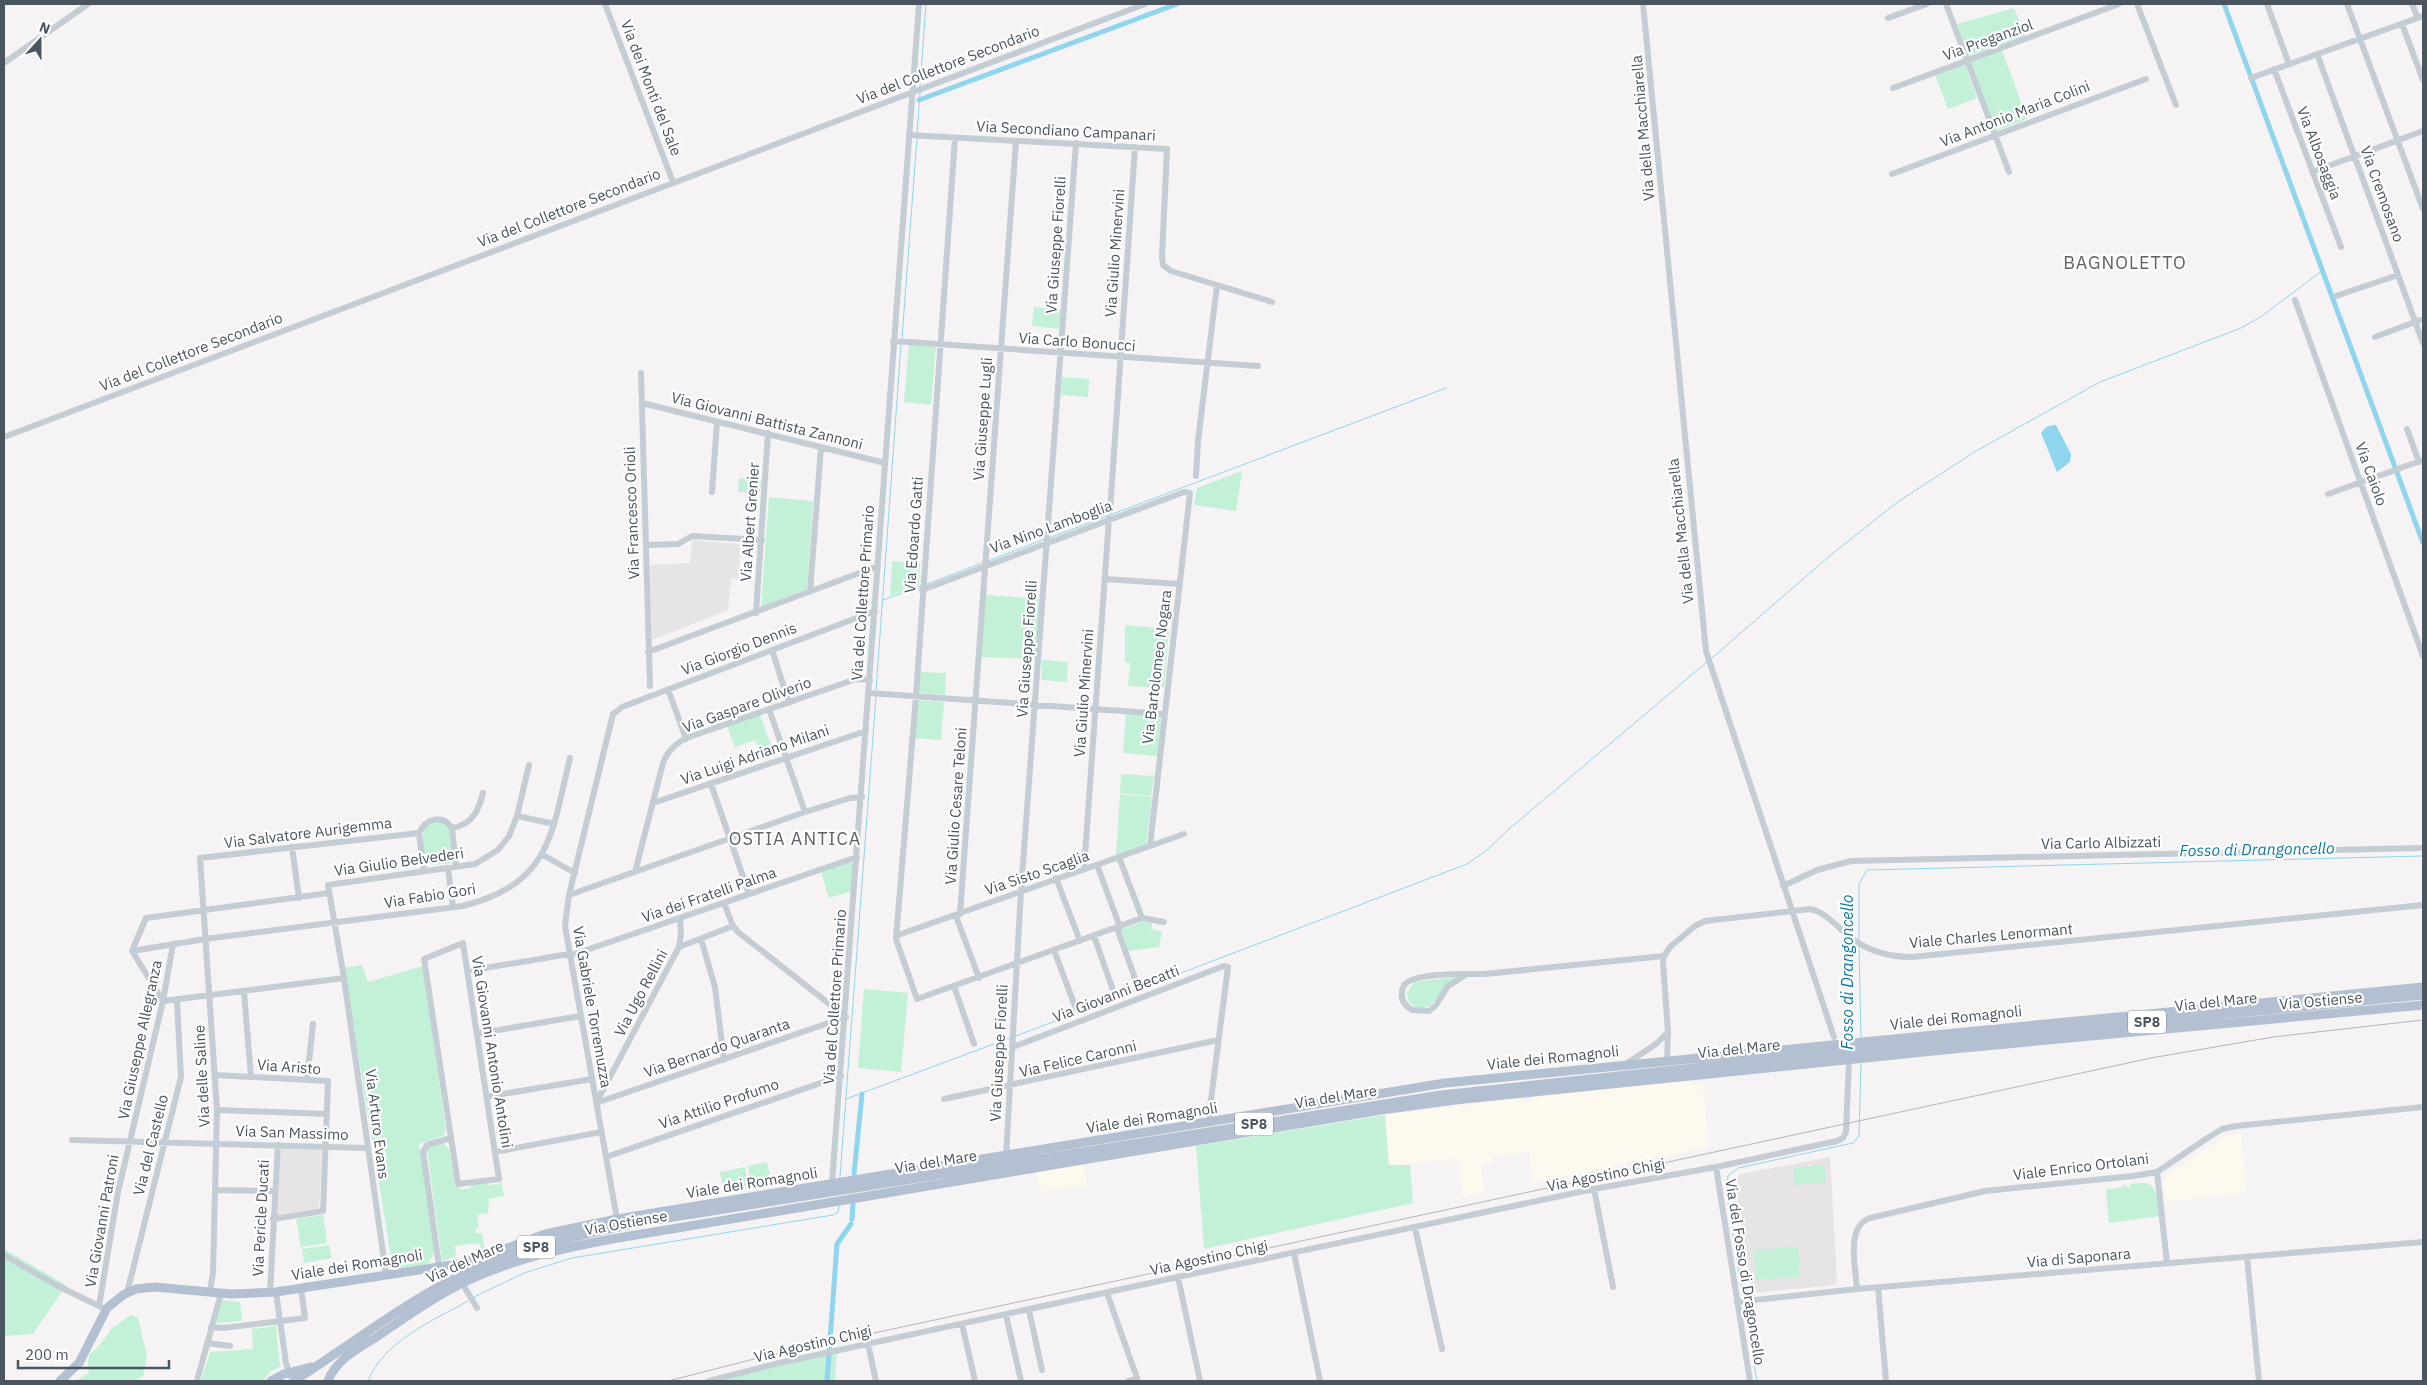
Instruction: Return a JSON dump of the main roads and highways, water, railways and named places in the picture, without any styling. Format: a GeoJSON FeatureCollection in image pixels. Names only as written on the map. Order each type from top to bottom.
{"type":"FeatureCollection","features":[{"type":"Feature","properties":{"kind":"main road","name":"Viale dei Romagnoli"},"geometry":{"type":"LineString","coordinates":[[1871,1049],[2420,986]]}},
{"type":"Feature","properties":{"kind":"main road","name":"Via del Mare"},"geometry":{"type":"LineString","coordinates":[[320,1364],[374,1326],[459,1277],[533,1248],[599,1231],[1416,1098],[1856,1046],[1871,1049],[2423,995]]}},
{"type":"Feature","properties":{"kind":"main road","name":"Via Ostiense"},"geometry":{"type":"LineString","coordinates":[[328,1381],[336,1367],[346,1357],[404,1318],[462,1283],[538,1256],[612,1239],[1381,1110],[1484,1097],[1849,1060],[1871,1049],[2423,1006]]}},
{"type":"Feature","properties":{"kind":"main road","name":"Viale dei Romagnoli"},"geometry":{"type":"LineString","coordinates":[[60,1381],[79,1363],[103,1307],[127,1293],[152,1287],[221,1293],[273,1293],[474,1260],[553,1232],[616,1219],[1445,1083],[1667,1060],[1856,1046]]}},
{"type":"Feature","properties":{"kind":"main road"},"geometry":{"type":"LineString","coordinates":[[273,1380],[320,1364]]}},
{"type":"Feature","properties":{"kind":"main road"},"geometry":{"type":"LineString","coordinates":[[308,1381],[320,1364]]}},
{"type":"Feature","properties":{"kind":"water"},"geometry":{"type":"Polygon","coordinates":[[[2056,425],[2071,454],[2070,462],[2057,472],[2041,433],[2046,427],[2056,425]]]}},
{"type":"Feature","properties":{"kind":"waterway"},"geometry":{"type":"LineString","coordinates":[[920,87],[926,4]]}},
{"type":"Feature","properties":{"kind":"waterway"},"geometry":{"type":"LineString","coordinates":[[919,100],[1177,4]]}},
{"type":"Feature","properties":{"kind":"waterway"},"geometry":{"type":"LineString","coordinates":[[2224,4],[2423,543]]}},
{"type":"Feature","properties":{"kind":"waterway"},"geometry":{"type":"LineString","coordinates":[[917,134],[920,93]]}},
{"type":"Feature","properties":{"kind":"waterway"},"geometry":{"type":"LineString","coordinates":[[902,338],[917,138]]}},
{"type":"Feature","properties":{"kind":"waterway"},"geometry":{"type":"LineString","coordinates":[[1712,658],[1833,553],[1899,501],[1976,451],[2100,382],[2241,328],[2262,316],[2323,270]]}},
{"type":"Feature","properties":{"kind":"waterway"},"geometry":{"type":"LineString","coordinates":[[876,690],[901,345]]}},
{"type":"Feature","properties":{"kind":"waterway"},"geometry":{"type":"LineString","coordinates":[[1049,538],[1446,388]]}},
{"type":"Feature","properties":{"kind":"waterway"},"geometry":{"type":"LineString","coordinates":[[988,561],[1045,539]]}},
{"type":"Feature","properties":{"kind":"waterway"},"geometry":{"type":"LineString","coordinates":[[927,584],[982,563]]}},
{"type":"Feature","properties":{"kind":"waterway"},"geometry":{"type":"LineString","coordinates":[[883,600],[921,586]]}},
{"type":"Feature","properties":{"kind":"waterway"},"geometry":{"type":"LineString","coordinates":[[1016,1036],[1467,864],[1486,851],[1509,829],[1707,662]]}},
{"type":"Feature","properties":{"kind":"waterway"},"geometry":{"type":"LineString","coordinates":[[840,1177],[876,697]]}},
{"type":"Feature","properties":{"kind":"waterway","name":"Fosso di Drangoncello"},"geometry":{"type":"LineString","coordinates":[[1859,940],[1859,884],[1867,870],[2423,856]]}},
{"type":"Feature","properties":{"kind":"waterway","name":"Fosso di Drangoncello"},"geometry":{"type":"LineString","coordinates":[[1859,947],[1861,1038]]}},
{"type":"Feature","properties":{"kind":"waterway"},"geometry":{"type":"LineString","coordinates":[[846,1099],[1010,1038]]}},
{"type":"Feature","properties":{"kind":"waterway","name":"Fosso di Drangoncello"},"geometry":{"type":"LineString","coordinates":[[1743,1299],[1726,1190],[1728,1176],[1738,1168],[1853,1143],[1859,1136],[1861,1062]]}},
{"type":"Feature","properties":{"kind":"waterway"},"geometry":{"type":"LineString","coordinates":[[854,1174],[862,1094]]}},
{"type":"Feature","properties":{"kind":"waterway"},"geometry":{"type":"LineString","coordinates":[[852,1219],[853,1204]]}},
{"type":"Feature","properties":{"kind":"waterway"},"geometry":{"type":"LineString","coordinates":[[474,1297],[524,1273],[572,1258],[833,1215],[838,1212],[839,1205]]}},
{"type":"Feature","properties":{"kind":"waterway"},"geometry":{"type":"LineString","coordinates":[[827,1381],[837,1244],[851,1224]]}},
{"type":"Feature","properties":{"kind":"waterway"},"geometry":{"type":"LineString","coordinates":[[368,1381],[375,1367],[397,1343],[468,1301]]}},
{"type":"Feature","properties":{"kind":"waterway","name":"Fosso di Drangoncello"},"geometry":{"type":"LineString","coordinates":[[1744,1305],[1757,1381]]}},
{"type":"Feature","properties":{"kind":"railway"},"geometry":{"type":"LineString","coordinates":[[668,1381],[758,1358],[2151,1058],[2273,1037],[2423,1020]]}},
{"type":"Feature","properties":{"kind":"district","name":"BAGNOLETTO"},"geometry":{"type":"Point","coordinates":[2125,263]}},
{"type":"Feature","properties":{"kind":"district","name":"OSTIA ANTICA"},"geometry":{"type":"Point","coordinates":[795,839]}}]}
